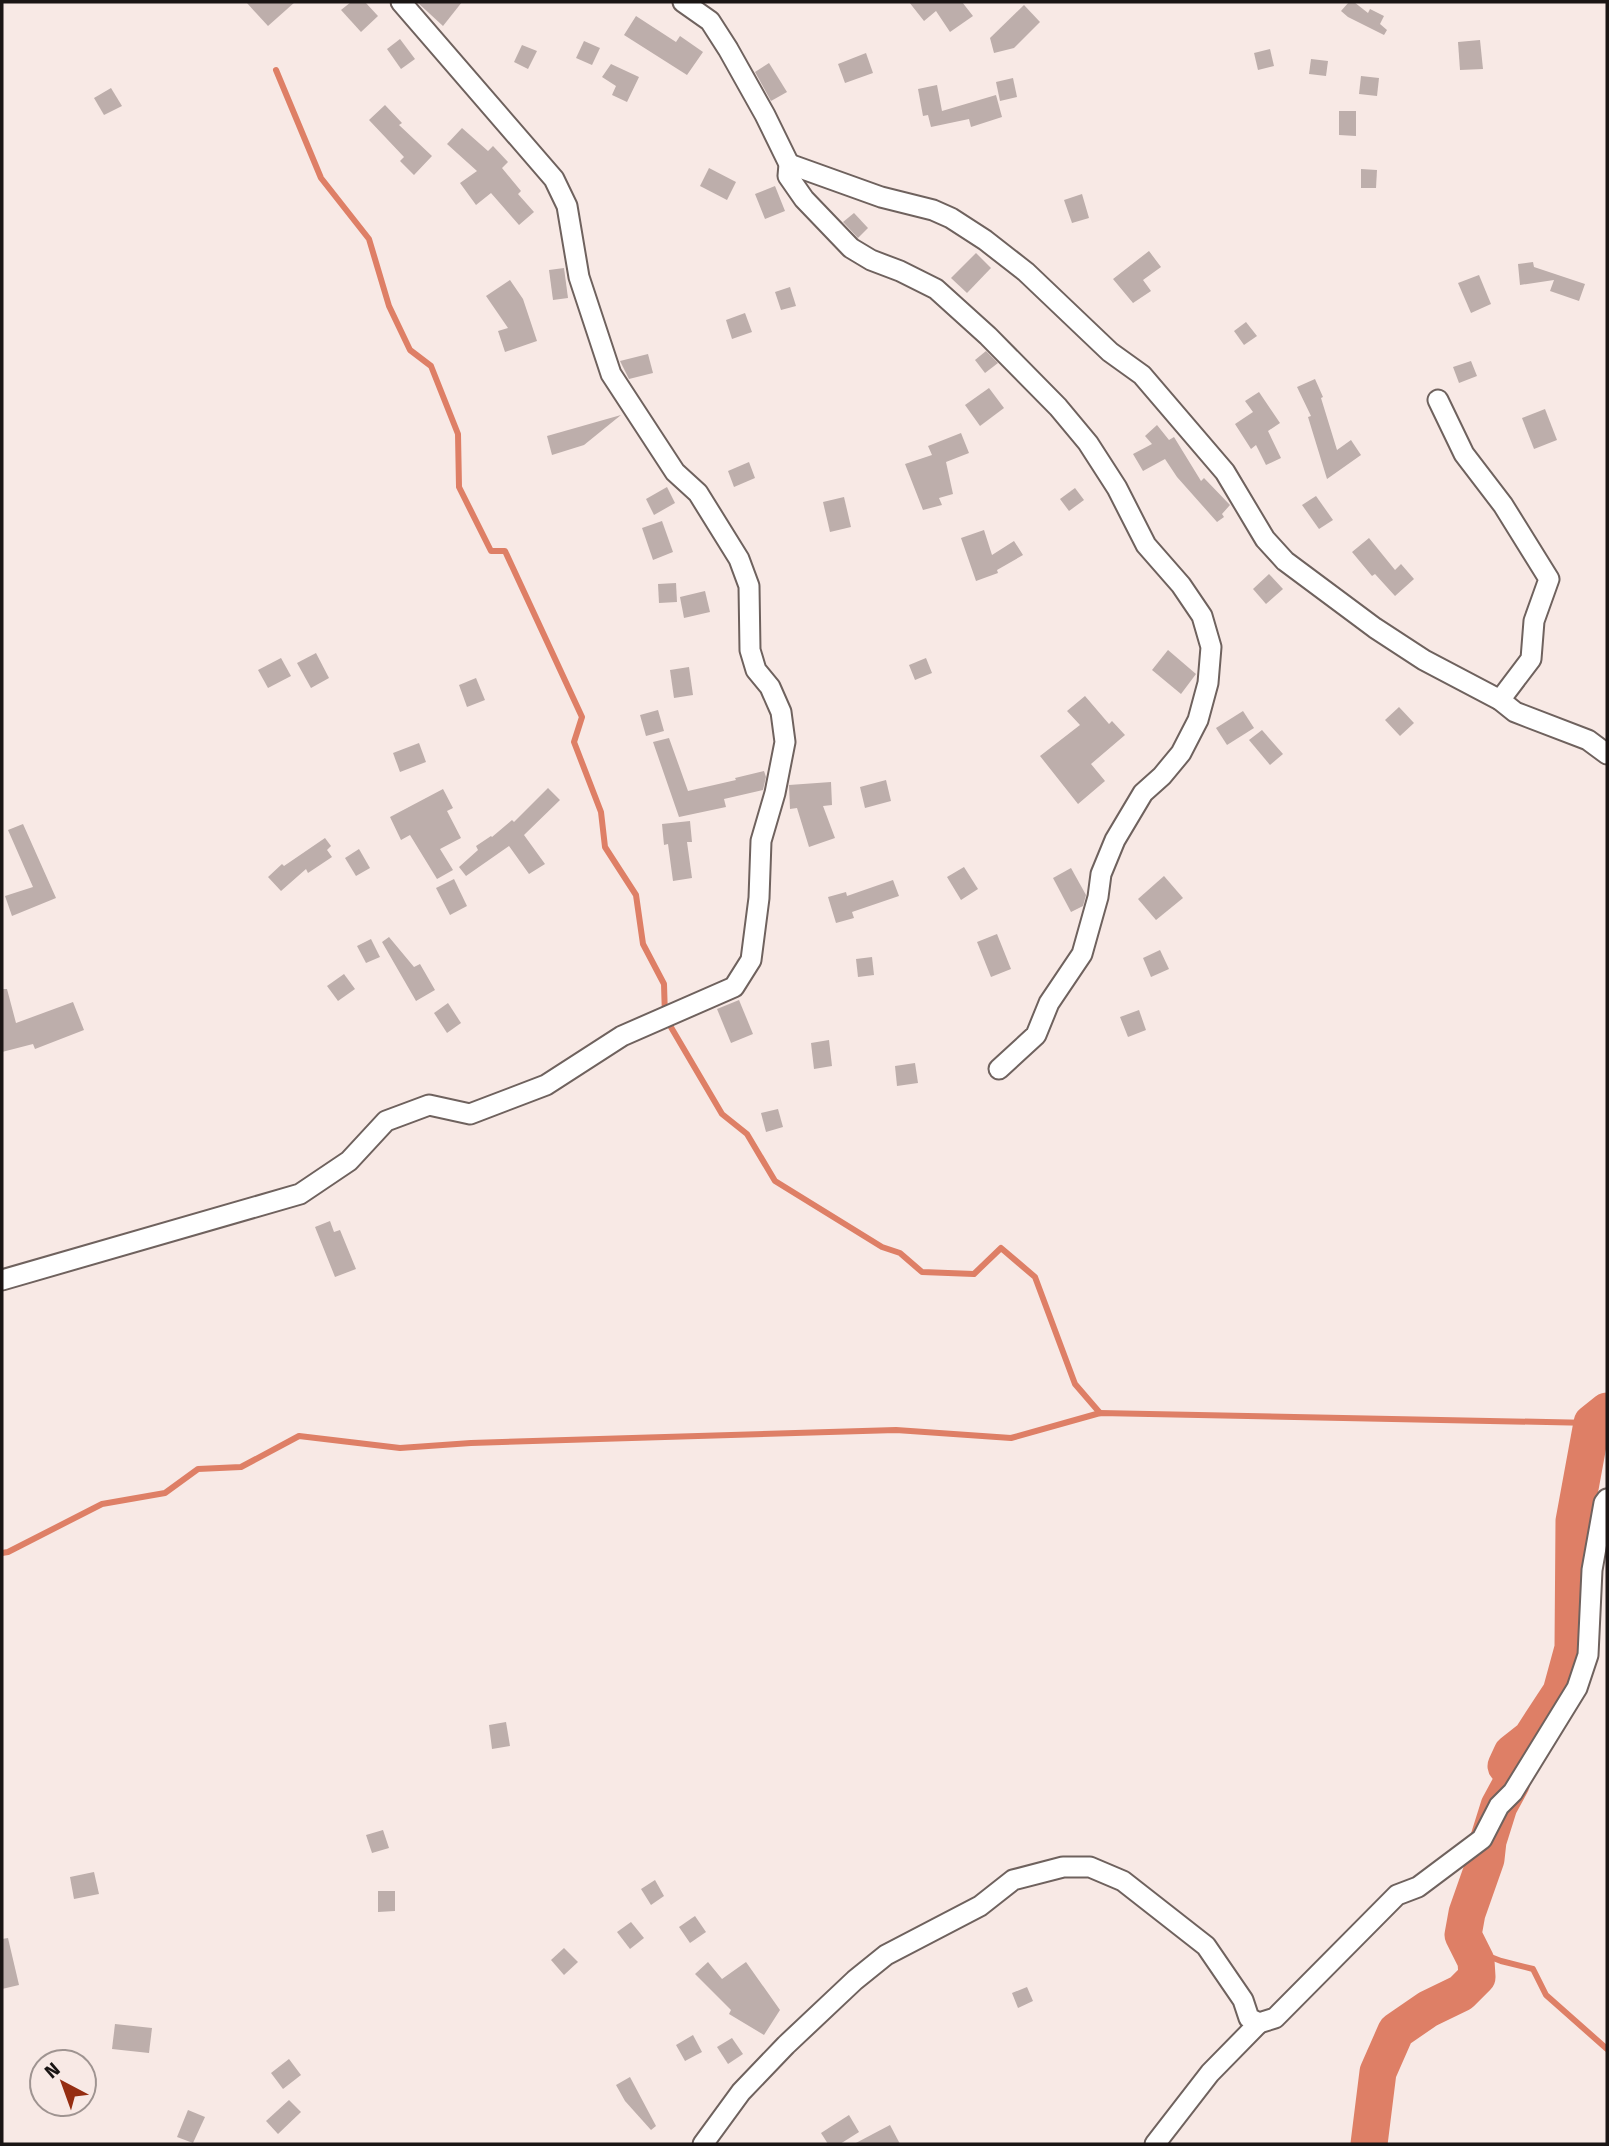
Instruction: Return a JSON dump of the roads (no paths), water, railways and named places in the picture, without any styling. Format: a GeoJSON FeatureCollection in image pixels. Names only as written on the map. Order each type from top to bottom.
{"type":"FeatureCollection","features":[{"type":"Feature","properties":{"kind":"street"},"geometry":{"type":"LineString","coordinates":[[2,1280],[300,1194],[349,1161],[386,1121],[429,1105],[471,1114],[546,1084],[622,1036],[734,987],[751,960],[759,898],[761,841],[775,793],[785,742],[781,712],[770,687],[756,670],[750,650],[749,586],[739,559],[698,493],[674,472],[611,374],[579,277],[567,206],[554,179],[401,2]]}},
{"type":"Feature","properties":{"kind":"street"},"geometry":{"type":"LineString","coordinates":[[682,2],[710,21],[765,115],[789,164],[788,176],[804,199],[851,248],[871,260],[936,289],[988,336],[1058,407],[1088,443],[1117,488],[1146,545],[1181,585],[1202,616],[1211,647],[1208,683],[1198,720],[1181,753],[1143,793],[1115,840],[1101,874],[1098,898],[1083,954],[1049,1003],[1036,1035],[999,1069]]}},
{"type":"Feature","properties":{"kind":"street"},"geometry":{"type":"LineString","coordinates":[[789,164],[881,197],[933,210],[985,240],[1026,272],[1110,352],[1142,375],[1225,471],[1265,539],[1285,561],[1375,628],[1424,660],[1500,700],[1516,712],[1588,740],[1607,754]]}},
{"type":"Feature","properties":{"kind":"street"},"geometry":{"type":"LineString","coordinates":[[1438,400],[1464,454],[1503,505],[1549,579],[1534,621],[1531,659],[1500,700]]}},
{"type":"Feature","properties":{"kind":"street"},"geometry":{"type":"LineString","coordinates":[[1155,2144],[1210,2073],[1259,2023],[1275,2018],[1398,1895],[1418,1887],[1482,1839],[1499,1806],[1513,1792],[1577,1688],[1588,1655],[1592,1570],[1604,1503],[1607,1499]]}},
{"type":"Feature","properties":{"kind":"street"},"geometry":{"type":"LineString","coordinates":[[703,2144],[741,2092],[786,2045],[855,1980],[886,1955],[980,1906],[1013,1881],[1063,1867],[1090,1867],[1124,1881],[1164,1912],[1206,1946],[1243,2000],[1249,2018],[1259,2023]]}},
{"type":"Feature","properties":{"kind":"waterway"},"geometry":{"type":"LineString","coordinates":[[276,70],[321,178],[369,239],[389,306],[410,350],[431,366],[458,434],[459,487],[491,551],[505,551],[582,717],[574,742],[601,812],[605,847],[636,895],[643,944],[664,984],[665,1017],[722,1114],[747,1134],[775,1181],[882,1247],[900,1253],[922,1272],[974,1274],[1001,1248],[1035,1277],[1075,1384],[1100,1413]]}},
{"type":"Feature","properties":{"kind":"waterway"},"geometry":{"type":"LineString","coordinates":[[1369,2144],[1378,2072],[1396,2031],[1428,2009],[1461,1993],[1477,1977],[1476,1961],[1463,1935],[1467,1913],[1486,1859],[1488,1841],[1499,1806],[1512,1782],[1511,1772],[1506,1766],[1512,1753],[1531,1738],[1561,1692],[1573,1648],[1574,1521],[1592,1423],[1607,1411]]}},
{"type":"Feature","properties":{"kind":"waterway"},"geometry":{"type":"LineString","coordinates":[[2,1553],[102,1504],[165,1493],[198,1469],[241,1467],[299,1436],[400,1448],[471,1443],[896,1430],[1011,1438],[1100,1413],[1592,1423]]}},
{"type":"Feature","properties":{"kind":"waterway"},"geometry":{"type":"LineString","coordinates":[[1470,1949],[1533,1969],[1546,1995],[1607,2049]]}}]}
